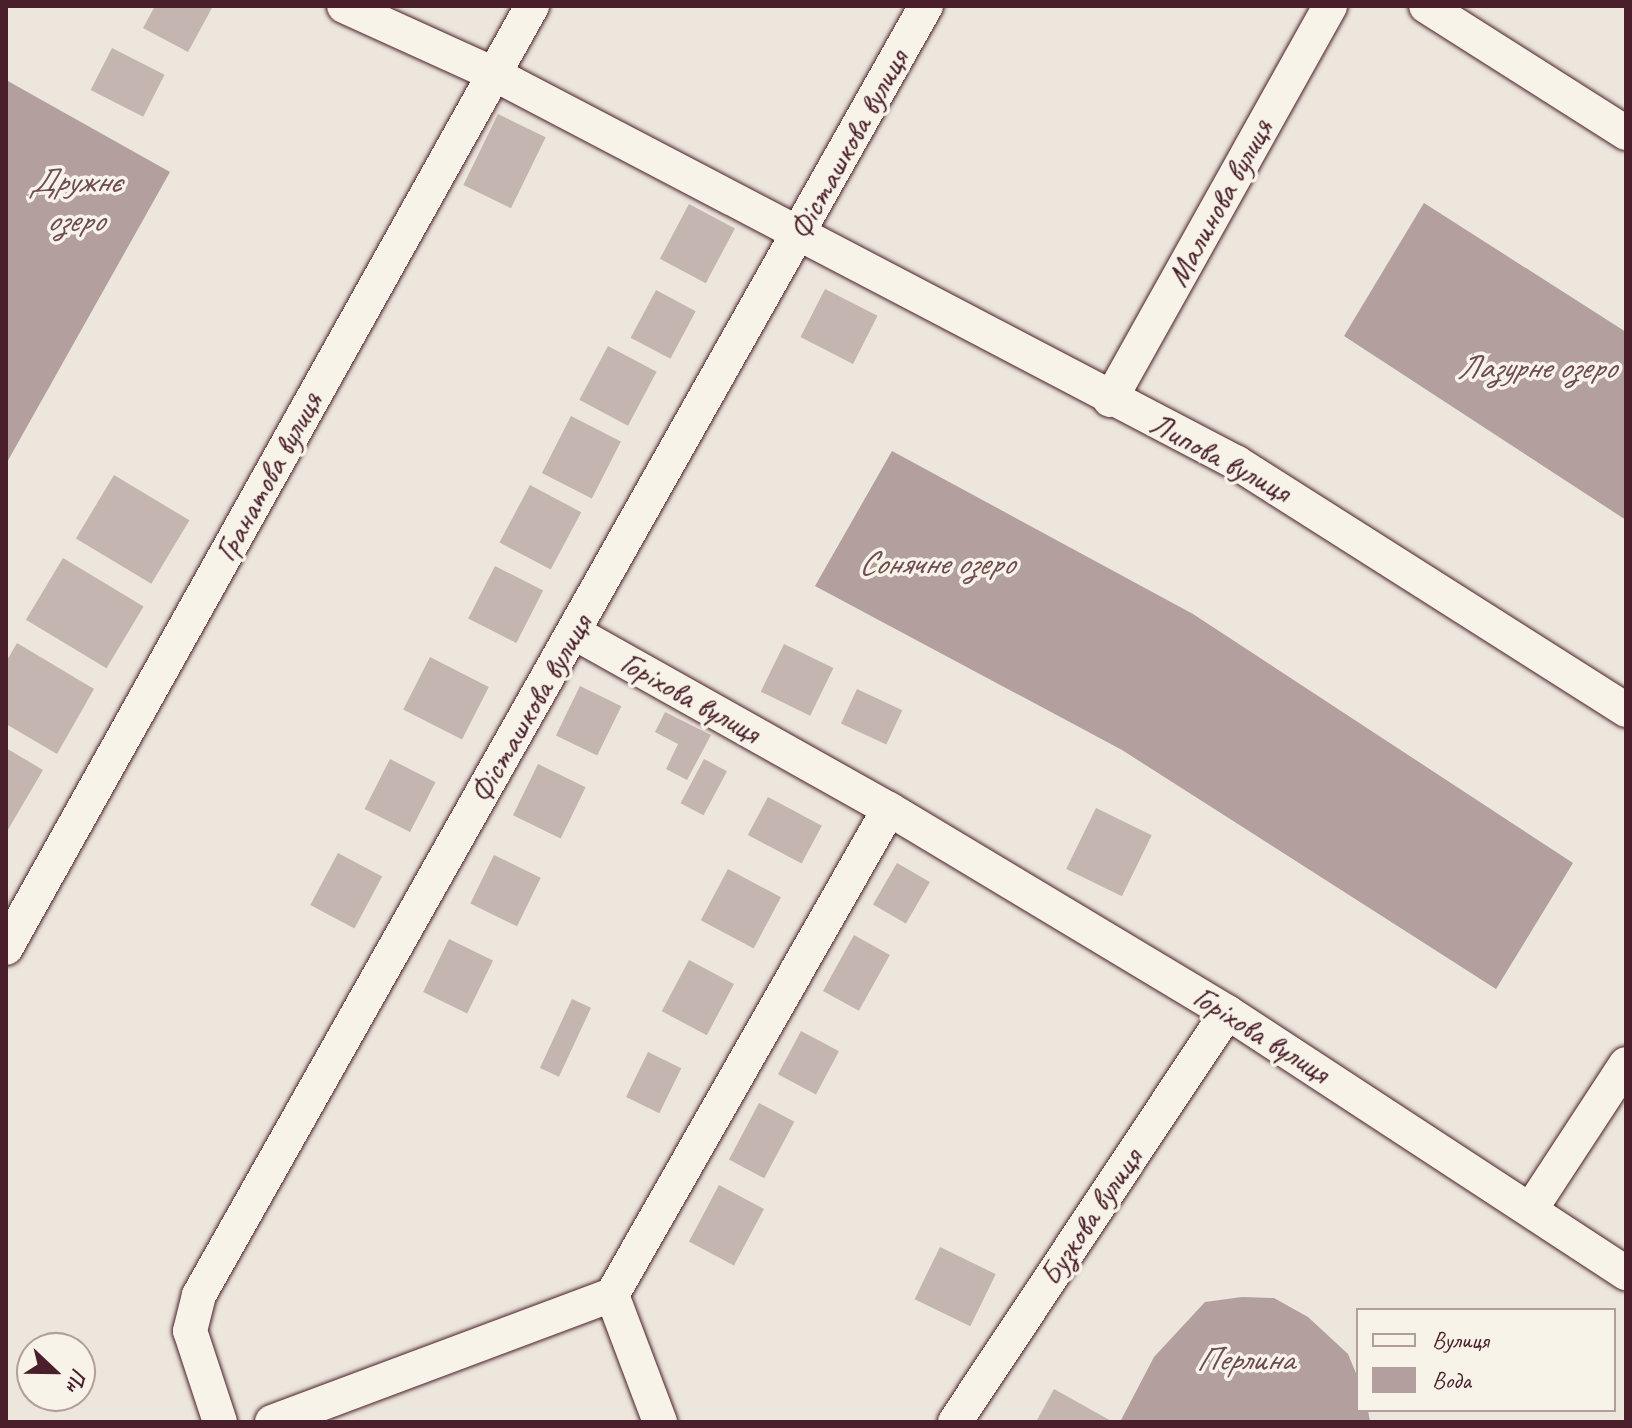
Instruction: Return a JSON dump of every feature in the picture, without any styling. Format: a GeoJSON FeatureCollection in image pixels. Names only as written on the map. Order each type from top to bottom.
{"type":"FeatureCollection","features":[{"type":"Feature","properties":{"kind":"street","name":"Липова вулиця"},"geometry":{"type":"LineString","coordinates":[[344,6],[494,74],[1344,527],[1626,710]]}},
{"type":"Feature","properties":{"kind":"street","name":"Гранатова вулиця"},"geometry":{"type":"LineString","coordinates":[[6,948],[532,6]]}},
{"type":"Feature","properties":{"kind":"street","name":"Фісташкова вулиця"},"geometry":{"type":"LineString","coordinates":[[220,1422],[190,1331],[199,1295],[926,6]]}},
{"type":"Feature","properties":{"kind":"street","name":"Малинова вулиця"},"geometry":{"type":"LineString","coordinates":[[1110,400],[1330,6]]}},
{"type":"Feature","properties":{"kind":"street"},"geometry":{"type":"LineString","coordinates":[[1426,6],[1626,133]]}},
{"type":"Feature","properties":{"kind":"street","name":"Горіхова вулиця"},"geometry":{"type":"LineString","coordinates":[[575,633],[889,809],[1227,1012],[1626,1273]]}},
{"type":"Feature","properties":{"kind":"street"},"geometry":{"type":"LineString","coordinates":[[272,1422],[612,1295],[889,809]]}},
{"type":"Feature","properties":{"kind":"street","name":"Бузкова вулиця"},"geometry":{"type":"LineString","coordinates":[[955,1422],[1227,1012]]}},
{"type":"Feature","properties":{"kind":"street"},"geometry":{"type":"LineString","coordinates":[[1531,1209],[1626,1064]]}},
{"type":"Feature","properties":{"kind":"street"},"geometry":{"type":"LineString","coordinates":[[612,1295],[660,1422]]}},
{"type":"Feature","properties":{"kind":"water","name":"Дружнє озеро"},"geometry":{"type":"Polygon","coordinates":[[[6,80],[170,172],[6,464],[6,80]]]}},
{"type":"Feature","properties":{"kind":"water","name":"Лазурне озеро"},"geometry":{"type":"Polygon","coordinates":[[[1424,203],[1626,332],[1626,520],[1344,336],[1424,203]]]}},
{"type":"Feature","properties":{"kind":"water","name":"Сонячне озеро"},"geometry":{"type":"Polygon","coordinates":[[[892,451],[1193,614],[1573,863],[1496,989],[1122,750],[815,586],[892,451]]]}},
{"type":"Feature","properties":{"kind":"water","name":"Перлина"},"geometry":{"type":"Polygon","coordinates":[[[1242,1297],[1274,1298],[1308,1317],[1348,1354],[1356,1373],[1356,1412],[1368,1412],[1370,1422],[1120,1422],[1154,1357],[1205,1302],[1242,1297]]]}},
{"type":"Feature","properties":{"kind":"building"},"geometry":{"type":"Polygon","coordinates":[[[155,6],[213,6],[188,52],[143,28],[155,6]]]}},
{"type":"Feature","properties":{"kind":"building"},"geometry":{"type":"Polygon","coordinates":[[[112,48],[165,75],[143,117],[91,90],[112,48]]]}},
{"type":"Feature","properties":{"kind":"building"},"geometry":{"type":"Polygon","coordinates":[[[498,114],[546,137],[511,208],[463,185],[498,114]]]}},
{"type":"Feature","properties":{"kind":"building"},"geometry":{"type":"Polygon","coordinates":[[[689,204],[735,228],[706,283],[660,259],[689,204]]]}},
{"type":"Feature","properties":{"kind":"building"},"geometry":{"type":"Polygon","coordinates":[[[825,289],[878,316],[853,364],[800,337],[825,289]]]}},
{"type":"Feature","properties":{"kind":"building"},"geometry":{"type":"Polygon","coordinates":[[[656,290],[696,311],[670,359],[631,338],[656,290]]]}},
{"type":"Feature","properties":{"kind":"building"},"geometry":{"type":"Polygon","coordinates":[[[608,346],[657,372],[628,426],[579,400],[608,346]]]}},
{"type":"Feature","properties":{"kind":"building"},"geometry":{"type":"Polygon","coordinates":[[[571,416],[621,441],[592,498],[542,473],[571,416]]]}},
{"type":"Feature","properties":{"kind":"building"},"geometry":{"type":"Polygon","coordinates":[[[114,475],[189,520],[151,584],[76,538],[114,475]]]}},
{"type":"Feature","properties":{"kind":"building"},"geometry":{"type":"Polygon","coordinates":[[[530,485],[581,512],[551,570],[499,542],[530,485]]]}},
{"type":"Feature","properties":{"kind":"building"},"geometry":{"type":"Polygon","coordinates":[[[63,558],[144,606],[106,668],[26,620],[63,558]]]}},
{"type":"Feature","properties":{"kind":"building"},"geometry":{"type":"Polygon","coordinates":[[[495,566],[543,591],[516,643],[468,619],[495,566]]]}},
{"type":"Feature","properties":{"kind":"building"},"geometry":{"type":"Polygon","coordinates":[[[17,643],[94,689],[57,754],[6,724],[6,662],[17,643]]]}},
{"type":"Feature","properties":{"kind":"building"},"geometry":{"type":"Polygon","coordinates":[[[784,644],[833,668],[810,716],[761,692],[784,644]]]}},
{"type":"Feature","properties":{"kind":"building"},"geometry":{"type":"Polygon","coordinates":[[[430,657],[489,687],[462,740],[403,710],[430,657]]]}},
{"type":"Feature","properties":{"kind":"building"},"geometry":{"type":"Polygon","coordinates":[[[580,686],[621,706],[597,756],[556,735],[580,686]]]}},
{"type":"Feature","properties":{"kind":"building"},"geometry":{"type":"Polygon","coordinates":[[[857,689],[902,710],[886,745],[841,723],[857,689]]]}},
{"type":"Feature","properties":{"kind":"building"},"geometry":{"type":"Polygon","coordinates":[[[665,712],[711,735],[687,780],[666,769],[678,744],[655,732],[665,712]]]}},
{"type":"Feature","properties":{"kind":"building"},"geometry":{"type":"Polygon","coordinates":[[[6,748],[43,770],[6,833],[6,748]]]}},
{"type":"Feature","properties":{"kind":"building"},"geometry":{"type":"Polygon","coordinates":[[[390,759],[435,782],[410,832],[365,809],[390,759]]]}},
{"type":"Feature","properties":{"kind":"building"},"geometry":{"type":"Polygon","coordinates":[[[704,759],[727,771],[703,815],[681,803],[704,759]]]}},
{"type":"Feature","properties":{"kind":"building"},"geometry":{"type":"Polygon","coordinates":[[[538,764],[586,787],[561,838],[513,815],[538,764]]]}},
{"type":"Feature","properties":{"kind":"building"},"geometry":{"type":"Polygon","coordinates":[[[768,797],[822,826],[802,864],[748,835],[768,797]]]}},
{"type":"Feature","properties":{"kind":"building"},"geometry":{"type":"Polygon","coordinates":[[[1096,808],[1152,835],[1122,896],[1066,869],[1096,808]]]}},
{"type":"Feature","properties":{"kind":"building"},"geometry":{"type":"Polygon","coordinates":[[[338,853],[382,876],[354,929],[310,905],[338,853]]]}},
{"type":"Feature","properties":{"kind":"building"},"geometry":{"type":"Polygon","coordinates":[[[494,855],[541,878],[517,926],[470,904],[494,855]]]}},
{"type":"Feature","properties":{"kind":"building"},"geometry":{"type":"Polygon","coordinates":[[[897,863],[930,882],[906,924],[873,905],[897,863]]]}},
{"type":"Feature","properties":{"kind":"building"},"geometry":{"type":"Polygon","coordinates":[[[728,869],[781,897],[754,948],[701,920],[728,869]]]}},
{"type":"Feature","properties":{"kind":"building"},"geometry":{"type":"Polygon","coordinates":[[[854,935],[890,955],[859,1011],[823,991],[854,935]]]}},
{"type":"Feature","properties":{"kind":"building"},"geometry":{"type":"Polygon","coordinates":[[[449,939],[493,960],[467,1014],[423,992],[449,939]]]}},
{"type":"Feature","properties":{"kind":"building"},"geometry":{"type":"Polygon","coordinates":[[[689,960],[734,984],[707,1035],[662,1011],[689,960]]]}},
{"type":"Feature","properties":{"kind":"building"},"geometry":{"type":"Polygon","coordinates":[[[572,999],[591,1008],[559,1077],[540,1068],[572,999]]]}},
{"type":"Feature","properties":{"kind":"building"},"geometry":{"type":"Polygon","coordinates":[[[801,1031],[839,1051],[816,1094],[778,1074],[801,1031]]]}},
{"type":"Feature","properties":{"kind":"building"},"geometry":{"type":"Polygon","coordinates":[[[648,1052],[681,1068],[659,1113],[626,1097],[648,1052]]]}},
{"type":"Feature","properties":{"kind":"building"},"geometry":{"type":"Polygon","coordinates":[[[759,1103],[794,1122],[764,1178],[729,1160],[759,1103]]]}},
{"type":"Feature","properties":{"kind":"building"},"geometry":{"type":"Polygon","coordinates":[[[719,1185],[764,1209],[734,1265],[689,1242],[719,1185]]]}},
{"type":"Feature","properties":{"kind":"building"},"geometry":{"type":"Polygon","coordinates":[[[940,1247],[996,1274],[970,1326],[915,1299],[940,1247]]]}},
{"type":"Feature","properties":{"kind":"building"},"geometry":{"type":"Polygon","coordinates":[[[1054,1389],[1113,1422],[1036,1422],[1054,1389]]]}}]}
